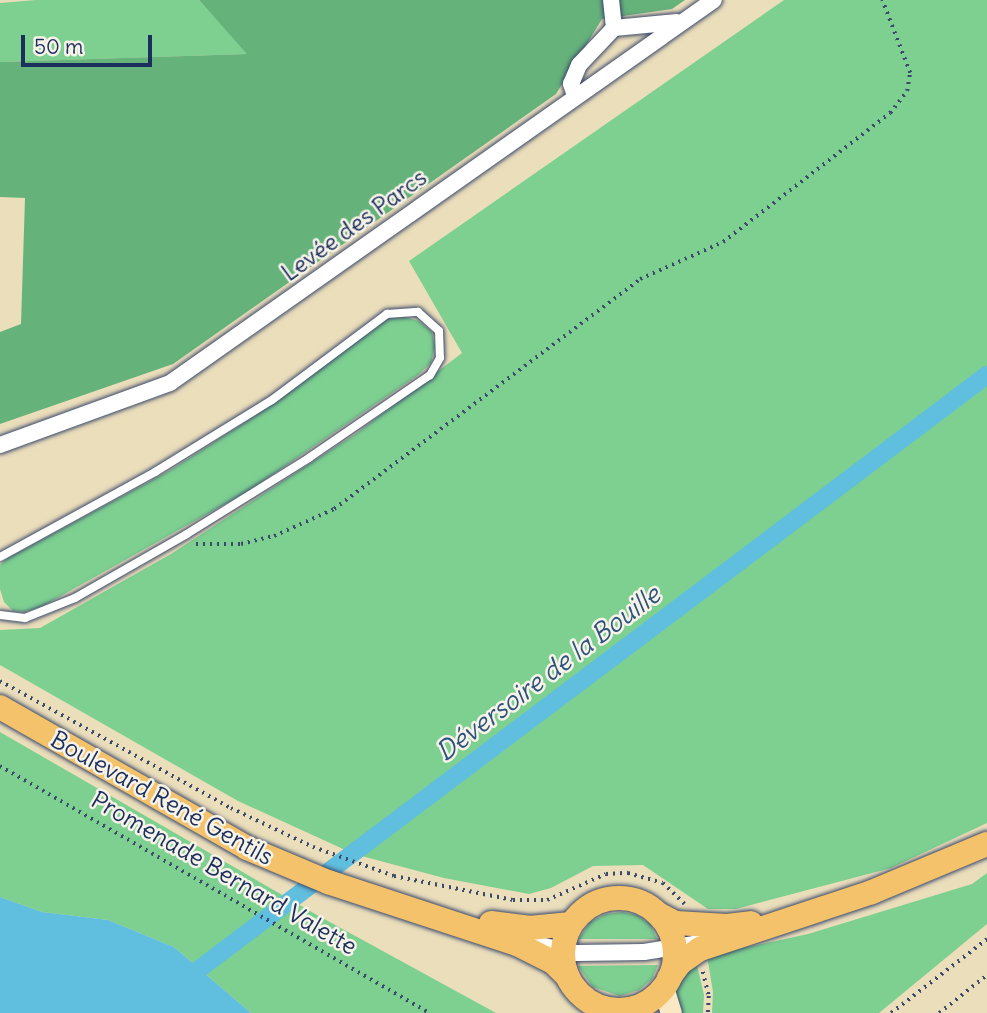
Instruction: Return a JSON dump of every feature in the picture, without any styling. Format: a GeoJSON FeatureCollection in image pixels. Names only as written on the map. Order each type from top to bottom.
{"type":"FeatureCollection","features":[{"type":"Feature","properties":{"kind":"main road","name":"Boulevard René Gentils"},"geometry":{"type":"LineString","coordinates":[[0,707],[247,848],[328,883],[408,907],[538,952],[568,977],[588,1001],[622,1011]]}},
{"type":"Feature","properties":{"kind":"main road"},"geometry":{"type":"LineString","coordinates":[[622,1011],[643,1004],[666,983],[680,963],[698,950],[872,892],[987,844]]}},
{"type":"Feature","properties":{"kind":"main road"},"geometry":{"type":"LineString","coordinates":[[568,977],[563,961],[571,924],[592,905],[619,898],[633,900],[676,923],[727,926],[797,918]]}},
{"type":"Feature","properties":{"kind":"main road","name":"Boulevard René Gentils"},"geometry":{"type":"LineString","coordinates":[[408,907],[529,928],[571,924]]}},
{"type":"Feature","properties":{"kind":"main road"},"geometry":{"type":"LineString","coordinates":[[658,914],[670,933],[674,948],[666,983],[671,1013]]}},
{"type":"Feature","properties":{"kind":"street"},"geometry":{"type":"LineString","coordinates":[[611,0],[614,28]]}},
{"type":"Feature","properties":{"kind":"street","name":"Levée des Parcs"},"geometry":{"type":"LineString","coordinates":[[0,445],[170,383],[679,22],[714,0]]}},
{"type":"Feature","properties":{"kind":"street"},"geometry":{"type":"LineString","coordinates":[[575,96],[571,84],[579,65],[614,28],[679,22]]}},
{"type":"Feature","properties":{"kind":"street"},"geometry":{"type":"LineString","coordinates":[[408,907],[564,951],[644,952],[674,948],[797,918]]}},
{"type":"Feature","properties":{"kind":"lane"},"geometry":{"type":"LineString","coordinates":[[0,557],[155,472],[272,400],[387,314],[418,312],[439,331],[440,358],[430,375],[309,458],[171,544],[75,598],[25,618],[0,615]]}},
{"type":"Feature","properties":{"kind":"path"},"geometry":{"type":"LineString","coordinates":[[171,544],[241,544],[274,536],[334,509],[640,279],[699,254],[741,229],[890,113],[906,91],[908,63],[882,0]]}},
{"type":"Feature","properties":{"kind":"path"},"geometry":{"type":"LineString","coordinates":[[0,681],[231,808],[313,848],[394,876],[513,900],[547,901],[594,878],[628,873],[663,883],[681,897],[689,910]]}},
{"type":"Feature","properties":{"kind":"path","name":"Promenade Bernard Valette"},"geometry":{"type":"LineString","coordinates":[[0,766],[430,1013]]}},
{"type":"Feature","properties":{"kind":"path"},"geometry":{"type":"LineString","coordinates":[[891,1013],[987,939]]}},
{"type":"Feature","properties":{"kind":"path"},"geometry":{"type":"LineString","coordinates":[[700,960],[709,996],[708,1013]]}},
{"type":"Feature","properties":{"kind":"path"},"geometry":{"type":"LineString","coordinates":[[939,1013],[987,975]]}},
{"type":"Feature","properties":{"kind":"green space"},"geometry":{"type":"Polygon","coordinates":[[[36,0],[199,0],[248,54],[0,62],[0,3],[36,0]]]}},
{"type":"Feature","properties":{"kind":"green space"},"geometry":{"type":"Polygon","coordinates":[[[199,0],[685,0],[672,9],[602,19],[556,94],[173,364],[0,424],[0,332],[21,324],[25,198],[0,197],[0,62],[247,54],[199,0]]]}},
{"type":"Feature","properties":{"kind":"green space"},"geometry":{"type":"Polygon","coordinates":[[[784,0],[987,0],[987,823],[891,868],[736,909],[708,909],[643,865],[593,866],[551,888],[529,894],[444,878],[354,854],[238,801],[0,665],[0,630],[40,628],[171,554],[357,433],[462,353],[409,261],[784,0]]]}},
{"type":"Feature","properties":{"kind":"green space"},"geometry":{"type":"Polygon","coordinates":[[[405,317],[419,321],[432,332],[435,347],[431,363],[418,375],[250,490],[43,606],[25,612],[13,611],[4,602],[0,589],[0,565],[8,558],[169,471],[255,416],[389,318],[405,317]]]}},
{"type":"Feature","properties":{"kind":"green space"},"geometry":{"type":"Polygon","coordinates":[[[0,732],[317,915],[496,1013],[251,1013],[174,947],[108,920],[42,912],[0,897],[0,732]]]}},
{"type":"Feature","properties":{"kind":"green space"},"geometry":{"type":"Polygon","coordinates":[[[987,873],[987,924],[879,1013],[712,1013],[713,992],[707,956],[808,934],[972,884],[987,873]]]}},
{"type":"Feature","properties":{"kind":"green space"},"geometry":{"type":"Polygon","coordinates":[[[622,912],[637,915],[650,924],[657,939],[579,939],[590,922],[606,914],[622,912]]]}},
{"type":"Feature","properties":{"kind":"green space"},"geometry":{"type":"Polygon","coordinates":[[[696,961],[704,995],[703,1013],[677,1013],[674,994],[682,973],[696,961]]]}},
{"type":"Feature","properties":{"kind":"green space"},"geometry":{"type":"Polygon","coordinates":[[[658,965],[652,979],[639,990],[620,996],[593,987],[578,966],[658,965]]]}},
{"type":"Feature","properties":{"kind":"water"},"geometry":{"type":"Polygon","coordinates":[[[0,897],[42,912],[108,920],[174,947],[251,1013],[0,1013],[0,897]]]}},
{"type":"Feature","properties":{"kind":"waterway","name":"Déversoire de la Bouille"},"geometry":{"type":"LineString","coordinates":[[141,1013],[987,375]]}}]}
